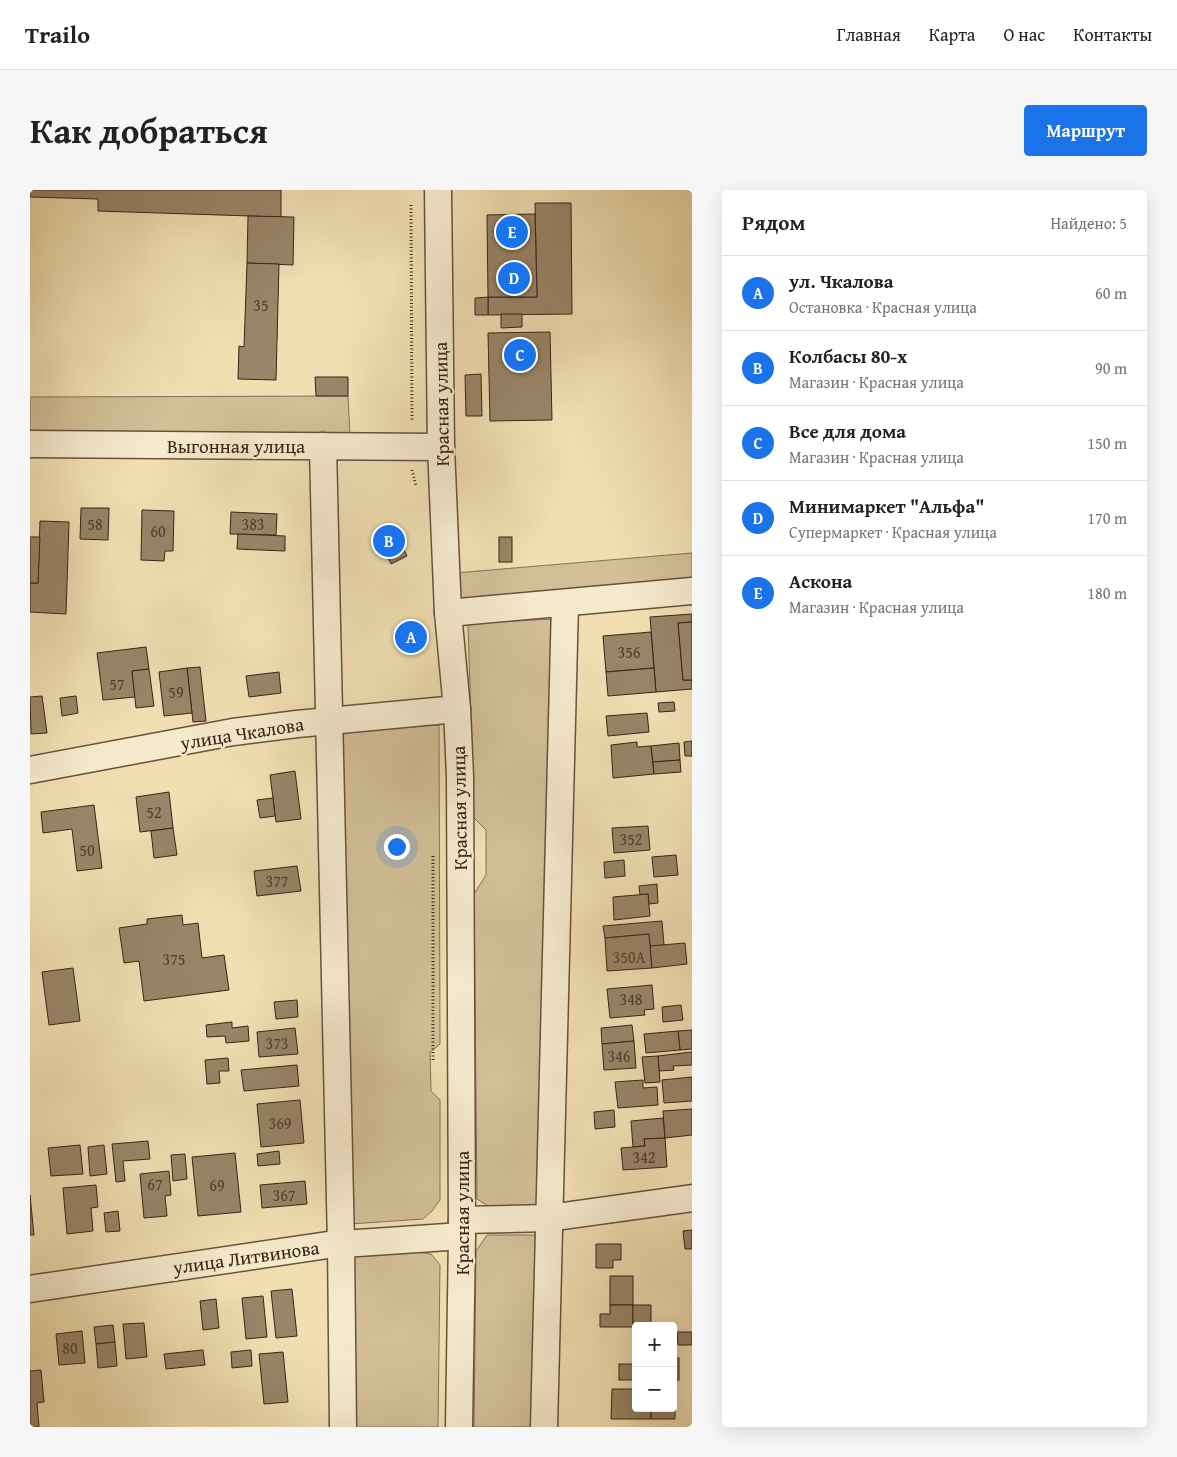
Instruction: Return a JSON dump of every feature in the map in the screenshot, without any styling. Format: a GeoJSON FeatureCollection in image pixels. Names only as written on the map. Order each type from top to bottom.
{"type":"FeatureCollection","features":[{"type":"Feature","properties":{"kind":"street","name":"Красная улица"},"geometry":{"type":"LineString","coordinates":[[438,190],[441,447],[448,613],[457,709],[460,777],[462,1228],[459,1427]]}},
{"type":"Feature","properties":{"kind":"street","name":"Выгонная улица"},"geometry":{"type":"LineString","coordinates":[[30,444],[441,447]]}},
{"type":"Feature","properties":{"kind":"street"},"geometry":{"type":"LineString","coordinates":[[323,446],[341,1244],[343,1427]]}},
{"type":"Feature","properties":{"kind":"street"},"geometry":{"type":"LineString","coordinates":[[448,613],[692,591]]}},
{"type":"Feature","properties":{"kind":"street"},"geometry":{"type":"LineString","coordinates":[[544,1427],[565,603]]}},
{"type":"Feature","properties":{"kind":"street","name":"улица Чкалова"},"geometry":{"type":"LineString","coordinates":[[30,770],[233,732],[457,709]]}},
{"type":"Feature","properties":{"kind":"street","name":"улица Литвинова"},"geometry":{"type":"LineString","coordinates":[[30,1288],[341,1244],[692,1198]]}},
{"type":"Feature","properties":{"kind":"shaded area"},"geometry":{"type":"Polygon","coordinates":[[[348,396],[350,435],[30,432],[30,397],[348,396]]]}},
{"type":"Feature","properties":{"kind":"shaded area"},"geometry":{"type":"Polygon","coordinates":[[[692,553],[692,582],[456,602],[455,573],[692,553]]]}},
{"type":"Feature","properties":{"kind":"shaded area"},"geometry":{"type":"Polygon","coordinates":[[[556,619],[541,1207],[493,1209],[477,1199],[474,894],[486,875],[486,830],[474,818],[468,623],[556,619]]]}},
{"type":"Feature","properties":{"kind":"shaded area"},"geometry":{"type":"Polygon","coordinates":[[[439,725],[440,1044],[430,1052],[431,1091],[440,1100],[440,1200],[423,1219],[350,1224],[337,732],[439,725]]]}},
{"type":"Feature","properties":{"kind":"shaded area"},"geometry":{"type":"Polygon","coordinates":[[[487,1235],[540,1235],[535,1427],[474,1427],[476,1251],[487,1235]]]}},
{"type":"Feature","properties":{"kind":"shaded area"},"geometry":{"type":"Polygon","coordinates":[[[418,1252],[431,1254],[440,1265],[438,1427],[352,1427],[350,1256],[418,1252]]]}},
{"type":"Feature","properties":{"kind":"building"},"geometry":{"type":"Polygon","coordinates":[[[30,190],[281,190],[281,217],[98,211],[98,199],[30,197],[30,190]]]}},
{"type":"Feature","properties":{"kind":"building"},"geometry":{"type":"Polygon","coordinates":[[[535,203],[571,203],[572,314],[488,315],[488,297],[537,297],[535,203]]]}},
{"type":"Feature","properties":{"kind":"building"},"geometry":{"type":"Polygon","coordinates":[[[535,214],[537,297],[488,297],[487,215],[535,214]]]}},
{"type":"Feature","properties":{"kind":"building"},"geometry":{"type":"Polygon","coordinates":[[[248,216],[294,217],[293,265],[247,263],[248,216]]]}},
{"type":"Feature","properties":{"kind":"building"},"geometry":{"type":"Polygon","coordinates":[[[247,263],[279,264],[276,380],[238,379],[239,346],[244,347],[247,263]]]}},
{"type":"Feature","properties":{"kind":"building"},"geometry":{"type":"Polygon","coordinates":[[[488,297],[488,315],[475,315],[475,298],[488,297]]]}},
{"type":"Feature","properties":{"kind":"building"},"geometry":{"type":"Polygon","coordinates":[[[501,314],[522,314],[522,327],[501,328],[501,314]]]}},
{"type":"Feature","properties":{"kind":"building"},"geometry":{"type":"Polygon","coordinates":[[[550,332],[552,420],[490,421],[488,333],[550,332]]]}},
{"type":"Feature","properties":{"kind":"building"},"geometry":{"type":"Polygon","coordinates":[[[481,374],[482,416],[466,416],[465,375],[481,374]]]}},
{"type":"Feature","properties":{"kind":"building"},"geometry":{"type":"Polygon","coordinates":[[[315,377],[348,377],[348,396],[316,396],[315,377]]]}},
{"type":"Feature","properties":{"kind":"building"},"geometry":{"type":"Polygon","coordinates":[[[81,508],[109,508],[108,540],[80,539],[81,508]]]}},
{"type":"Feature","properties":{"kind":"building"},"geometry":{"type":"Polygon","coordinates":[[[142,510],[174,511],[173,551],[165,551],[164,561],[141,560],[142,510]]]}},
{"type":"Feature","properties":{"kind":"building"},"geometry":{"type":"Polygon","coordinates":[[[231,512],[277,514],[276,535],[230,534],[231,512]]]}},
{"type":"Feature","properties":{"kind":"building"},"geometry":{"type":"Polygon","coordinates":[[[40,521],[69,522],[66,614],[30,612],[30,583],[38,583],[40,521]]]}},
{"type":"Feature","properties":{"kind":"building"},"geometry":{"type":"Polygon","coordinates":[[[392,526],[407,556],[391,564],[376,533],[392,526]]]}},
{"type":"Feature","properties":{"kind":"building"},"geometry":{"type":"Polygon","coordinates":[[[238,534],[285,536],[285,551],[237,549],[238,534]]]}},
{"type":"Feature","properties":{"kind":"building"},"geometry":{"type":"Polygon","coordinates":[[[30,537],[40,537],[38,583],[30,583],[30,537]]]}},
{"type":"Feature","properties":{"kind":"building"},"geometry":{"type":"Polygon","coordinates":[[[499,537],[512,537],[512,562],[499,562],[499,537]]]}},
{"type":"Feature","properties":{"kind":"building"},"geometry":{"type":"Polygon","coordinates":[[[692,614],[692,622],[678,623],[683,680],[692,680],[692,689],[656,692],[650,617],[692,614]]]}},
{"type":"Feature","properties":{"kind":"building"},"geometry":{"type":"Polygon","coordinates":[[[692,622],[692,680],[683,680],[678,623],[692,622]]]}},
{"type":"Feature","properties":{"kind":"building"},"geometry":{"type":"Polygon","coordinates":[[[651,632],[654,668],[606,672],[603,636],[651,632]]]}},
{"type":"Feature","properties":{"kind":"building"},"geometry":{"type":"Polygon","coordinates":[[[146,647],[149,669],[132,671],[135,697],[103,700],[97,653],[146,647]]]}},
{"type":"Feature","properties":{"kind":"building"},"geometry":{"type":"Polygon","coordinates":[[[200,667],[206,721],[193,722],[187,668],[200,667]]]}},
{"type":"Feature","properties":{"kind":"building"},"geometry":{"type":"Polygon","coordinates":[[[187,668],[192,713],[164,716],[159,672],[187,668]]]}},
{"type":"Feature","properties":{"kind":"building"},"geometry":{"type":"Polygon","coordinates":[[[654,668],[656,692],[608,696],[606,672],[654,668]]]}},
{"type":"Feature","properties":{"kind":"building"},"geometry":{"type":"Polygon","coordinates":[[[149,669],[154,706],[136,708],[132,671],[149,669]]]}},
{"type":"Feature","properties":{"kind":"building"},"geometry":{"type":"Polygon","coordinates":[[[279,672],[281,693],[249,697],[246,676],[279,672]]]}},
{"type":"Feature","properties":{"kind":"building"},"geometry":{"type":"Polygon","coordinates":[[[42,696],[47,733],[31,734],[30,697],[42,696]]]}},
{"type":"Feature","properties":{"kind":"building"},"geometry":{"type":"Polygon","coordinates":[[[76,696],[78,713],[62,716],[60,698],[76,696]]]}},
{"type":"Feature","properties":{"kind":"building"},"geometry":{"type":"Polygon","coordinates":[[[674,702],[675,711],[659,712],[658,703],[674,702]]]}},
{"type":"Feature","properties":{"kind":"building"},"geometry":{"type":"Polygon","coordinates":[[[647,713],[649,732],[608,736],[606,716],[647,713]]]}},
{"type":"Feature","properties":{"kind":"building"},"geometry":{"type":"Polygon","coordinates":[[[692,741],[692,756],[685,756],[684,742],[692,741]]]}},
{"type":"Feature","properties":{"kind":"building"},"geometry":{"type":"Polygon","coordinates":[[[637,742],[637,747],[651,746],[654,774],[613,778],[611,745],[637,742]]]}},
{"type":"Feature","properties":{"kind":"building"},"geometry":{"type":"Polygon","coordinates":[[[679,743],[680,760],[653,762],[651,746],[679,743]]]}},
{"type":"Feature","properties":{"kind":"building"},"geometry":{"type":"Polygon","coordinates":[[[680,760],[681,772],[654,774],[653,762],[680,760]]]}},
{"type":"Feature","properties":{"kind":"building"},"geometry":{"type":"Polygon","coordinates":[[[295,771],[301,819],[276,822],[270,775],[295,771]]]}},
{"type":"Feature","properties":{"kind":"building"},"geometry":{"type":"Polygon","coordinates":[[[169,792],[173,828],[140,832],[136,797],[169,792]]]}},
{"type":"Feature","properties":{"kind":"building"},"geometry":{"type":"Polygon","coordinates":[[[273,798],[275,816],[260,818],[257,800],[273,798]]]}},
{"type":"Feature","properties":{"kind":"building"},"geometry":{"type":"Polygon","coordinates":[[[94,805],[102,868],[77,871],[72,829],[43,833],[41,812],[94,805]]]}},
{"type":"Feature","properties":{"kind":"building"},"geometry":{"type":"Polygon","coordinates":[[[648,826],[650,850],[614,853],[612,828],[648,826]]]}},
{"type":"Feature","properties":{"kind":"building"},"geometry":{"type":"Polygon","coordinates":[[[173,828],[177,855],[154,858],[151,831],[173,828]]]}},
{"type":"Feature","properties":{"kind":"building"},"geometry":{"type":"Polygon","coordinates":[[[676,855],[678,875],[654,877],[652,857],[676,855]]]}},
{"type":"Feature","properties":{"kind":"building"},"geometry":{"type":"Polygon","coordinates":[[[624,860],[625,876],[605,878],[604,862],[624,860]]]}},
{"type":"Feature","properties":{"kind":"building"},"geometry":{"type":"Polygon","coordinates":[[[297,866],[301,891],[257,896],[254,871],[297,866]]]}},
{"type":"Feature","properties":{"kind":"building"},"geometry":{"type":"Polygon","coordinates":[[[657,884],[658,903],[649,904],[648,894],[640,895],[639,886],[657,884]]]}},
{"type":"Feature","properties":{"kind":"building"},"geometry":{"type":"Polygon","coordinates":[[[648,894],[650,916],[614,920],[613,897],[648,894]]]}},
{"type":"Feature","properties":{"kind":"building"},"geometry":{"type":"Polygon","coordinates":[[[182,915],[183,925],[198,923],[202,958],[224,955],[229,990],[144,1001],[139,961],[124,963],[119,928],[147,924],[147,919],[182,915]]]}},
{"type":"Feature","properties":{"kind":"building"},"geometry":{"type":"Polygon","coordinates":[[[662,921],[664,945],[650,946],[649,934],[605,938],[603,926],[662,921]]]}},
{"type":"Feature","properties":{"kind":"building"},"geometry":{"type":"Polygon","coordinates":[[[649,934],[652,968],[607,971],[605,938],[649,934]]]}},
{"type":"Feature","properties":{"kind":"building"},"geometry":{"type":"Polygon","coordinates":[[[685,943],[687,964],[652,968],[650,946],[685,943]]]}},
{"type":"Feature","properties":{"kind":"building"},"geometry":{"type":"Polygon","coordinates":[[[73,968],[80,1021],[49,1025],[42,972],[73,968]]]}},
{"type":"Feature","properties":{"kind":"building"},"geometry":{"type":"Polygon","coordinates":[[[652,985],[654,1009],[644,1010],[645,1015],[610,1018],[607,989],[652,985]]]}},
{"type":"Feature","properties":{"kind":"building"},"geometry":{"type":"Polygon","coordinates":[[[297,1000],[298,1017],[276,1019],[274,1002],[297,1000]]]}},
{"type":"Feature","properties":{"kind":"building"},"geometry":{"type":"Polygon","coordinates":[[[681,1005],[683,1020],[663,1022],[662,1007],[681,1005]]]}},
{"type":"Feature","properties":{"kind":"building"},"geometry":{"type":"Polygon","coordinates":[[[232,1022],[232,1028],[248,1026],[249,1041],[226,1043],[225,1036],[207,1037],[206,1025],[232,1022]]]}},
{"type":"Feature","properties":{"kind":"building"},"geometry":{"type":"Polygon","coordinates":[[[632,1025],[634,1041],[602,1044],[601,1028],[632,1025]]]}},
{"type":"Feature","properties":{"kind":"building"},"geometry":{"type":"Polygon","coordinates":[[[295,1028],[298,1054],[259,1057],[257,1032],[295,1028]]]}},
{"type":"Feature","properties":{"kind":"building"},"geometry":{"type":"Polygon","coordinates":[[[692,1030],[692,1049],[680,1050],[678,1031],[692,1030]]]}},
{"type":"Feature","properties":{"kind":"building"},"geometry":{"type":"Polygon","coordinates":[[[678,1031],[680,1050],[646,1053],[644,1034],[678,1031]]]}},
{"type":"Feature","properties":{"kind":"building"},"geometry":{"type":"Polygon","coordinates":[[[634,1041],[636,1068],[604,1070],[602,1044],[634,1041]]]}},
{"type":"Feature","properties":{"kind":"building"},"geometry":{"type":"Polygon","coordinates":[[[692,1052],[692,1065],[673,1066],[674,1070],[659,1071],[658,1056],[692,1052]]]}},
{"type":"Feature","properties":{"kind":"building"},"geometry":{"type":"Polygon","coordinates":[[[658,1056],[660,1082],[645,1083],[642,1057],[658,1056]]]}},
{"type":"Feature","properties":{"kind":"building"},"geometry":{"type":"Polygon","coordinates":[[[228,1058],[229,1071],[219,1071],[220,1083],[207,1084],[205,1060],[228,1058]]]}},
{"type":"Feature","properties":{"kind":"building"},"geometry":{"type":"Polygon","coordinates":[[[297,1065],[299,1086],[244,1091],[241,1070],[297,1065]]]}},
{"type":"Feature","properties":{"kind":"building"},"geometry":{"type":"Polygon","coordinates":[[[692,1077],[692,1101],[664,1103],[662,1080],[692,1077]]]}},
{"type":"Feature","properties":{"kind":"building"},"geometry":{"type":"Polygon","coordinates":[[[643,1080],[643,1088],[657,1087],[658,1105],[618,1108],[615,1082],[643,1080]]]}},
{"type":"Feature","properties":{"kind":"building"},"geometry":{"type":"Polygon","coordinates":[[[300,1100],[304,1143],[261,1147],[257,1104],[300,1100]]]}},
{"type":"Feature","properties":{"kind":"building"},"geometry":{"type":"Polygon","coordinates":[[[692,1109],[692,1135],[665,1138],[663,1111],[692,1109]]]}},
{"type":"Feature","properties":{"kind":"building"},"geometry":{"type":"Polygon","coordinates":[[[614,1110],[615,1127],[595,1129],[594,1112],[614,1110]]]}},
{"type":"Feature","properties":{"kind":"building"},"geometry":{"type":"Polygon","coordinates":[[[663,1118],[665,1138],[644,1139],[645,1146],[633,1147],[631,1121],[663,1118]]]}},
{"type":"Feature","properties":{"kind":"building"},"geometry":{"type":"Polygon","coordinates":[[[665,1138],[667,1167],[623,1170],[621,1148],[645,1146],[644,1139],[665,1138]]]}},
{"type":"Feature","properties":{"kind":"building"},"geometry":{"type":"Polygon","coordinates":[[[148,1141],[150,1159],[123,1161],[125,1181],[116,1182],[112,1144],[148,1141]]]}},
{"type":"Feature","properties":{"kind":"building"},"geometry":{"type":"Polygon","coordinates":[[[80,1145],[83,1174],[51,1176],[48,1148],[80,1145]]]}},
{"type":"Feature","properties":{"kind":"building"},"geometry":{"type":"Polygon","coordinates":[[[104,1145],[107,1174],[90,1176],[88,1147],[104,1145]]]}},
{"type":"Feature","properties":{"kind":"building"},"geometry":{"type":"Polygon","coordinates":[[[279,1151],[280,1164],[258,1166],[257,1154],[279,1151]]]}},
{"type":"Feature","properties":{"kind":"building"},"geometry":{"type":"Polygon","coordinates":[[[235,1153],[241,1212],[198,1216],[192,1157],[235,1153]]]}},
{"type":"Feature","properties":{"kind":"building"},"geometry":{"type":"Polygon","coordinates":[[[185,1154],[187,1179],[173,1181],[171,1155],[185,1154]]]}},
{"type":"Feature","properties":{"kind":"building"},"geometry":{"type":"Polygon","coordinates":[[[169,1171],[171,1195],[165,1196],[167,1216],[144,1218],[140,1174],[169,1171]]]}},
{"type":"Feature","properties":{"kind":"building"},"geometry":{"type":"Polygon","coordinates":[[[305,1181],[307,1204],[262,1208],[260,1185],[305,1181]]]}},
{"type":"Feature","properties":{"kind":"building"},"geometry":{"type":"Polygon","coordinates":[[[96,1185],[98,1207],[91,1208],[93,1231],[67,1234],[63,1188],[96,1185]]]}},
{"type":"Feature","properties":{"kind":"building"},"geometry":{"type":"Polygon","coordinates":[[[30,1195],[34,1235],[30,1235],[30,1195]]]}},
{"type":"Feature","properties":{"kind":"building"},"geometry":{"type":"Polygon","coordinates":[[[118,1211],[120,1231],[106,1232],[104,1213],[118,1211]]]}},
{"type":"Feature","properties":{"kind":"building"},"geometry":{"type":"Polygon","coordinates":[[[692,1230],[692,1249],[685,1249],[683,1231],[692,1230]]]}},
{"type":"Feature","properties":{"kind":"building"},"geometry":{"type":"Polygon","coordinates":[[[596,1244],[621,1244],[621,1260],[613,1260],[613,1268],[596,1268],[596,1244]]]}},
{"type":"Feature","properties":{"kind":"building"},"geometry":{"type":"Polygon","coordinates":[[[610,1276],[633,1276],[633,1305],[610,1305],[610,1276]]]}},
{"type":"Feature","properties":{"kind":"building"},"geometry":{"type":"Polygon","coordinates":[[[292,1289],[297,1336],[276,1338],[271,1291],[292,1289]]]}},
{"type":"Feature","properties":{"kind":"building"},"geometry":{"type":"Polygon","coordinates":[[[263,1296],[267,1337],[246,1339],[242,1298],[263,1296]]]}},
{"type":"Feature","properties":{"kind":"building"},"geometry":{"type":"Polygon","coordinates":[[[216,1299],[219,1328],[203,1330],[200,1301],[216,1299]]]}},
{"type":"Feature","properties":{"kind":"building"},"geometry":{"type":"Polygon","coordinates":[[[610,1305],[633,1305],[632,1327],[600,1327],[600,1314],[610,1314],[610,1305]]]}},
{"type":"Feature","properties":{"kind":"building"},"geometry":{"type":"Polygon","coordinates":[[[633,1305],[651,1305],[651,1322],[633,1322],[633,1305]]]}},
{"type":"Feature","properties":{"kind":"building"},"geometry":{"type":"Polygon","coordinates":[[[144,1323],[147,1357],[126,1359],[123,1324],[144,1323]]]}},
{"type":"Feature","properties":{"kind":"building"},"geometry":{"type":"Polygon","coordinates":[[[113,1325],[115,1342],[96,1344],[94,1327],[113,1325]]]}},
{"type":"Feature","properties":{"kind":"building"},"geometry":{"type":"Polygon","coordinates":[[[82,1331],[85,1363],[59,1365],[56,1334],[82,1331]]]}},
{"type":"Feature","properties":{"kind":"building"},"geometry":{"type":"Polygon","coordinates":[[[677,1332],[692,1332],[692,1345],[678,1345],[677,1332]]]}},
{"type":"Feature","properties":{"kind":"building"},"geometry":{"type":"Polygon","coordinates":[[[115,1342],[117,1366],[98,1368],[96,1344],[115,1342]]]}},
{"type":"Feature","properties":{"kind":"building"},"geometry":{"type":"Polygon","coordinates":[[[203,1350],[205,1365],[166,1369],[164,1354],[203,1350]]]}},
{"type":"Feature","properties":{"kind":"building"},"geometry":{"type":"Polygon","coordinates":[[[251,1350],[252,1366],[232,1368],[231,1352],[251,1350]]]}},
{"type":"Feature","properties":{"kind":"building"},"geometry":{"type":"Polygon","coordinates":[[[283,1352],[288,1402],[264,1404],[259,1354],[283,1352]]]}},
{"type":"Feature","properties":{"kind":"building"},"geometry":{"type":"Polygon","coordinates":[[[677,1358],[679,1358],[679,1380],[677,1380],[677,1358]]]}},
{"type":"Feature","properties":{"kind":"building"},"geometry":{"type":"Polygon","coordinates":[[[619,1364],[632,1364],[632,1380],[619,1380],[619,1364]]]}},
{"type":"Feature","properties":{"kind":"building"},"geometry":{"type":"Polygon","coordinates":[[[41,1370],[44,1402],[37,1403],[39,1427],[30,1427],[30,1371],[41,1370]]]}},
{"type":"Feature","properties":{"kind":"building"},"geometry":{"type":"Polygon","coordinates":[[[612,1389],[632,1389],[632,1412],[651,1412],[651,1419],[611,1419],[612,1389]]]}},
{"type":"Feature","properties":{"kind":"building"},"geometry":{"type":"Polygon","coordinates":[[[651,1412],[675,1412],[675,1419],[651,1419],[651,1412]]]}},
{"type":"Feature","properties":{"kind":"place","name":"Аскона"},"geometry":{"type":"Point","coordinates":[512,232]}},
{"type":"Feature","properties":{"kind":"place","name":"Минимаркет \"Альфа\""},"geometry":{"type":"Point","coordinates":[514,278]}},
{"type":"Feature","properties":{"kind":"place","name":"Все для дома"},"geometry":{"type":"Point","coordinates":[520,355]}},
{"type":"Feature","properties":{"kind":"place","name":"Колбасы 80-х"},"geometry":{"type":"Point","coordinates":[389,541]}},
{"type":"Feature","properties":{"kind":"place","name":"ул. Чкалова"},"geometry":{"type":"Point","coordinates":[411,637]}}]}
